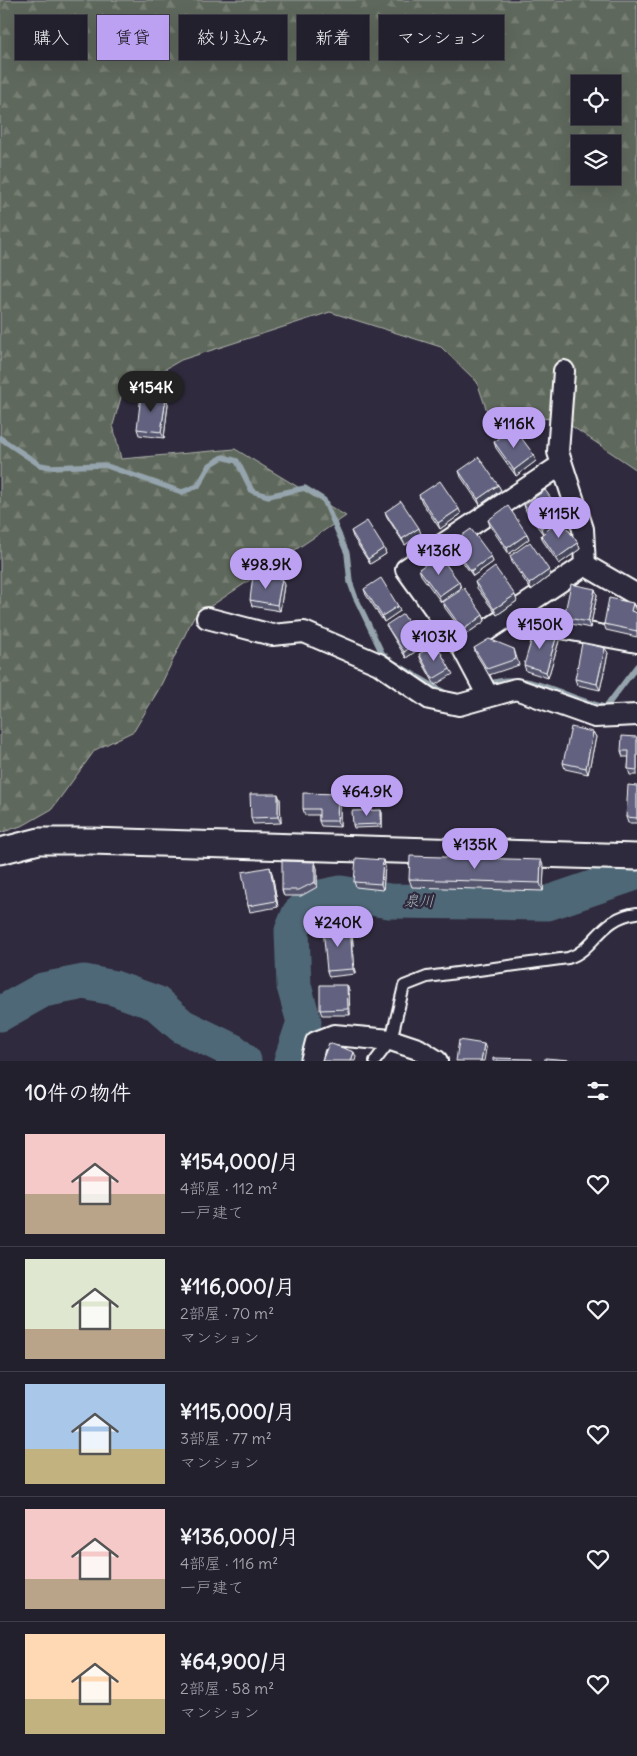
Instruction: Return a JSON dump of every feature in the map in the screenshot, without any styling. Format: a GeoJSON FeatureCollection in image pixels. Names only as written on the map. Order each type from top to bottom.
{"type":"FeatureCollection","features":[{"type":"Feature","properties":{"kind":"street"},"geometry":{"type":"LineString","coordinates":[[564,372],[558,452],[583,528],[585,565]]}},
{"type":"Feature","properties":{"kind":"street"},"geometry":{"type":"LineString","coordinates":[[485,690],[462,648],[406,570],[561,465]]}},
{"type":"Feature","properties":{"kind":"street"},"geometry":{"type":"LineString","coordinates":[[585,565],[637,595]]}},
{"type":"Feature","properties":{"kind":"street"},"geometry":{"type":"LineString","coordinates":[[462,648],[585,565]]}},
{"type":"Feature","properties":{"kind":"street"},"geometry":{"type":"LineString","coordinates":[[207,618],[272,634],[304,632],[379,664],[430,699],[459,704],[485,690],[516,689],[595,718],[637,715]]}},
{"type":"Feature","properties":{"kind":"street"},"geometry":{"type":"LineString","coordinates":[[506,618],[637,642]]}},
{"type":"Feature","properties":{"kind":"street"},"geometry":{"type":"LineString","coordinates":[[0,850],[39,841],[90,841],[637,857]]}},
{"type":"Feature","properties":{"kind":"street"},"geometry":{"type":"LineString","coordinates":[[311,1061],[316,1042],[334,1035],[391,1040],[418,1049],[437,1061]]}},
{"type":"Feature","properties":{"kind":"lane"},"geometry":{"type":"LineString","coordinates":[[375,1061],[391,1040],[404,986],[427,977],[568,958],[578,955],[602,928],[627,914],[637,914]]}},
{"type":"Feature","properties":{"kind":"green space"},"geometry":{"type":"Polygon","coordinates":[[[0,0],[637,0],[637,470],[561,419],[489,417],[477,382],[441,347],[330,312],[181,360],[122,394],[113,425],[121,459],[235,449],[346,516],[193,618],[159,689],[134,731],[95,750],[52,809],[24,825],[0,833],[0,0]]]}},
{"type":"Feature","properties":{"kind":"building"},"geometry":{"type":"Polygon","coordinates":[[[141,395],[166,398],[161,432],[137,429],[141,395]]]}},
{"type":"Feature","properties":{"kind":"building"},"geometry":{"type":"Polygon","coordinates":[[[514,428],[534,455],[514,470],[494,442],[514,428]]]}},
{"type":"Feature","properties":{"kind":"building"},"geometry":{"type":"Polygon","coordinates":[[[479,457],[498,485],[478,499],[459,471],[479,457]]]}},
{"type":"Feature","properties":{"kind":"building"},"geometry":{"type":"Polygon","coordinates":[[[440,481],[459,509],[438,523],[419,495],[440,481]]]}},
{"type":"Feature","properties":{"kind":"building"},"geometry":{"type":"Polygon","coordinates":[[[545,490],[562,513],[541,528],[524,505],[545,490]]]}},
{"type":"Feature","properties":{"kind":"building"},"geometry":{"type":"Polygon","coordinates":[[[401,501],[419,528],[402,539],[385,512],[401,501]]]}},
{"type":"Feature","properties":{"kind":"building"},"geometry":{"type":"Polygon","coordinates":[[[508,506],[527,534],[507,548],[488,520],[508,506]]]}},
{"type":"Feature","properties":{"kind":"building"},"geometry":{"type":"Polygon","coordinates":[[[561,520],[578,543],[557,558],[541,535],[561,520]]]}},
{"type":"Feature","properties":{"kind":"building"},"geometry":{"type":"Polygon","coordinates":[[[367,521],[384,548],[368,559],[351,531],[367,521]]]}},
{"type":"Feature","properties":{"kind":"building"},"geometry":{"type":"Polygon","coordinates":[[[471,529],[491,556],[471,571],[451,543],[471,529]]]}},
{"type":"Feature","properties":{"kind":"building"},"geometry":{"type":"Polygon","coordinates":[[[530,542],[549,570],[529,584],[510,556],[530,542]]]}},
{"type":"Feature","properties":{"kind":"building"},"geometry":{"type":"Polygon","coordinates":[[[439,555],[459,582],[439,596],[419,569],[439,555]]]}},
{"type":"Feature","properties":{"kind":"building"},"geometry":{"type":"Polygon","coordinates":[[[495,567],[515,595],[494,609],[475,582],[495,567]]]}},
{"type":"Feature","properties":{"kind":"building"},"geometry":{"type":"Polygon","coordinates":[[[253,575],[282,579],[277,605],[250,600],[253,575]]]}},
{"type":"Feature","properties":{"kind":"building"},"geometry":{"type":"Polygon","coordinates":[[[381,578],[398,606],[382,616],[364,589],[381,578]]]}},
{"type":"Feature","properties":{"kind":"building"},"geometry":{"type":"Polygon","coordinates":[[[571,584],[595,589],[588,622],[564,617],[571,584]]]}},
{"type":"Feature","properties":{"kind":"building"},"geometry":{"type":"Polygon","coordinates":[[[464,588],[483,615],[463,630],[443,602],[464,588]]]}},
{"type":"Feature","properties":{"kind":"building"},"geometry":{"type":"Polygon","coordinates":[[[609,598],[633,603],[631,611],[637,613],[637,631],[604,624],[609,598]]]}},
{"type":"Feature","properties":{"kind":"building"},"geometry":{"type":"Polygon","coordinates":[[[403,614],[420,641],[404,652],[386,625],[403,614]]]}},
{"type":"Feature","properties":{"kind":"building"},"geometry":{"type":"Polygon","coordinates":[[[535,628],[557,635],[546,672],[524,665],[535,628]]]}},
{"type":"Feature","properties":{"kind":"building"},"geometry":{"type":"Polygon","coordinates":[[[489,639],[514,649],[516,659],[487,669],[474,648],[489,639]]]}},
{"type":"Feature","properties":{"kind":"building"},"geometry":{"type":"Polygon","coordinates":[[[582,643],[605,648],[597,684],[575,679],[582,643]]]}},
{"type":"Feature","properties":{"kind":"building"},"geometry":{"type":"Polygon","coordinates":[[[436,644],[450,669],[433,679],[419,654],[436,644]]]}},
{"type":"Feature","properties":{"kind":"building"},"geometry":{"type":"Polygon","coordinates":[[[571,727],[593,732],[586,768],[563,763],[571,727]]]}},
{"type":"Feature","properties":{"kind":"building"},"geometry":{"type":"Polygon","coordinates":[[[622,736],[637,737],[637,770],[628,769],[629,751],[621,751],[622,736]]]}},
{"type":"Feature","properties":{"kind":"building"},"geometry":{"type":"Polygon","coordinates":[[[628,785],[637,786],[637,818],[626,817],[628,785]]]}},
{"type":"Feature","properties":{"kind":"building"},"geometry":{"type":"Polygon","coordinates":[[[303,793],[338,794],[337,821],[319,821],[319,809],[303,809],[303,793]]]}},
{"type":"Feature","properties":{"kind":"building"},"geometry":{"type":"Polygon","coordinates":[[[250,794],[278,794],[278,817],[251,818],[250,794]]]}},
{"type":"Feature","properties":{"kind":"building"},"geometry":{"type":"Polygon","coordinates":[[[381,810],[381,824],[353,825],[352,811],[381,810]]]}},
{"type":"Feature","properties":{"kind":"building"},"geometry":{"type":"Polygon","coordinates":[[[410,856],[541,860],[540,883],[409,879],[410,856]]]}},
{"type":"Feature","properties":{"kind":"building"},"geometry":{"type":"Polygon","coordinates":[[[356,858],[383,860],[381,884],[354,882],[356,858]]]}},
{"type":"Feature","properties":{"kind":"building"},"geometry":{"type":"Polygon","coordinates":[[[282,861],[315,862],[315,882],[299,890],[282,890],[282,861]]]}},
{"type":"Feature","properties":{"kind":"building"},"geometry":{"type":"Polygon","coordinates":[[[270,867],[276,901],[248,906],[242,872],[270,867]]]}},
{"type":"Feature","properties":{"kind":"building"},"geometry":{"type":"Polygon","coordinates":[[[350,925],[353,969],[327,971],[323,928],[350,925]]]}},
{"type":"Feature","properties":{"kind":"building"},"geometry":{"type":"Polygon","coordinates":[[[320,985],[347,985],[348,1009],[320,1010],[320,985]]]}},
{"type":"Feature","properties":{"kind":"building"},"geometry":{"type":"Polygon","coordinates":[[[459,1040],[484,1044],[481,1061],[456,1061],[459,1040]]]}},
{"type":"Feature","properties":{"kind":"building"},"geometry":{"type":"Polygon","coordinates":[[[329,1043],[354,1052],[351,1061],[322,1061],[329,1043]]]}},
{"type":"Feature","properties":{"kind":"building"},"geometry":{"type":"Polygon","coordinates":[[[493,1058],[532,1059],[532,1061],[493,1061],[493,1058]]]}},
{"type":"Feature","properties":{"kind":"building"},"geometry":{"type":"Polygon","coordinates":[[[545,1058],[570,1060],[570,1061],[545,1061],[545,1058]]]}},
{"type":"Feature","properties":{"kind":"waterway"},"geometry":{"type":"LineString","coordinates":[[0,438],[40,465],[51,467],[104,465],[182,492],[198,486],[210,465],[223,457],[237,461],[252,491],[268,496],[305,488],[324,500],[347,553],[350,582],[355,596],[382,653],[389,659]]}},
{"type":"Feature","properties":{"kind":"waterway"},"geometry":{"type":"LineString","coordinates":[[396,664],[449,695]]}},
{"type":"Feature","properties":{"kind":"waterway"},"geometry":{"type":"LineString","coordinates":[[486,685],[517,680],[547,687],[606,707],[637,666]]}},
{"type":"Feature","properties":{"kind":"waterway","name":"泉川"},"geometry":{"type":"LineString","coordinates":[[291,1061],[304,1022],[294,986],[292,931],[299,914],[317,898],[341,893],[389,901],[548,903],[633,874]]}},
{"type":"Feature","properties":{"kind":"waterway","name":"泉川"},"geometry":{"type":"LineString","coordinates":[[0,1014],[43,990],[84,982],[114,988],[156,1003],[182,1026],[233,1051],[244,1061]]}}]}
